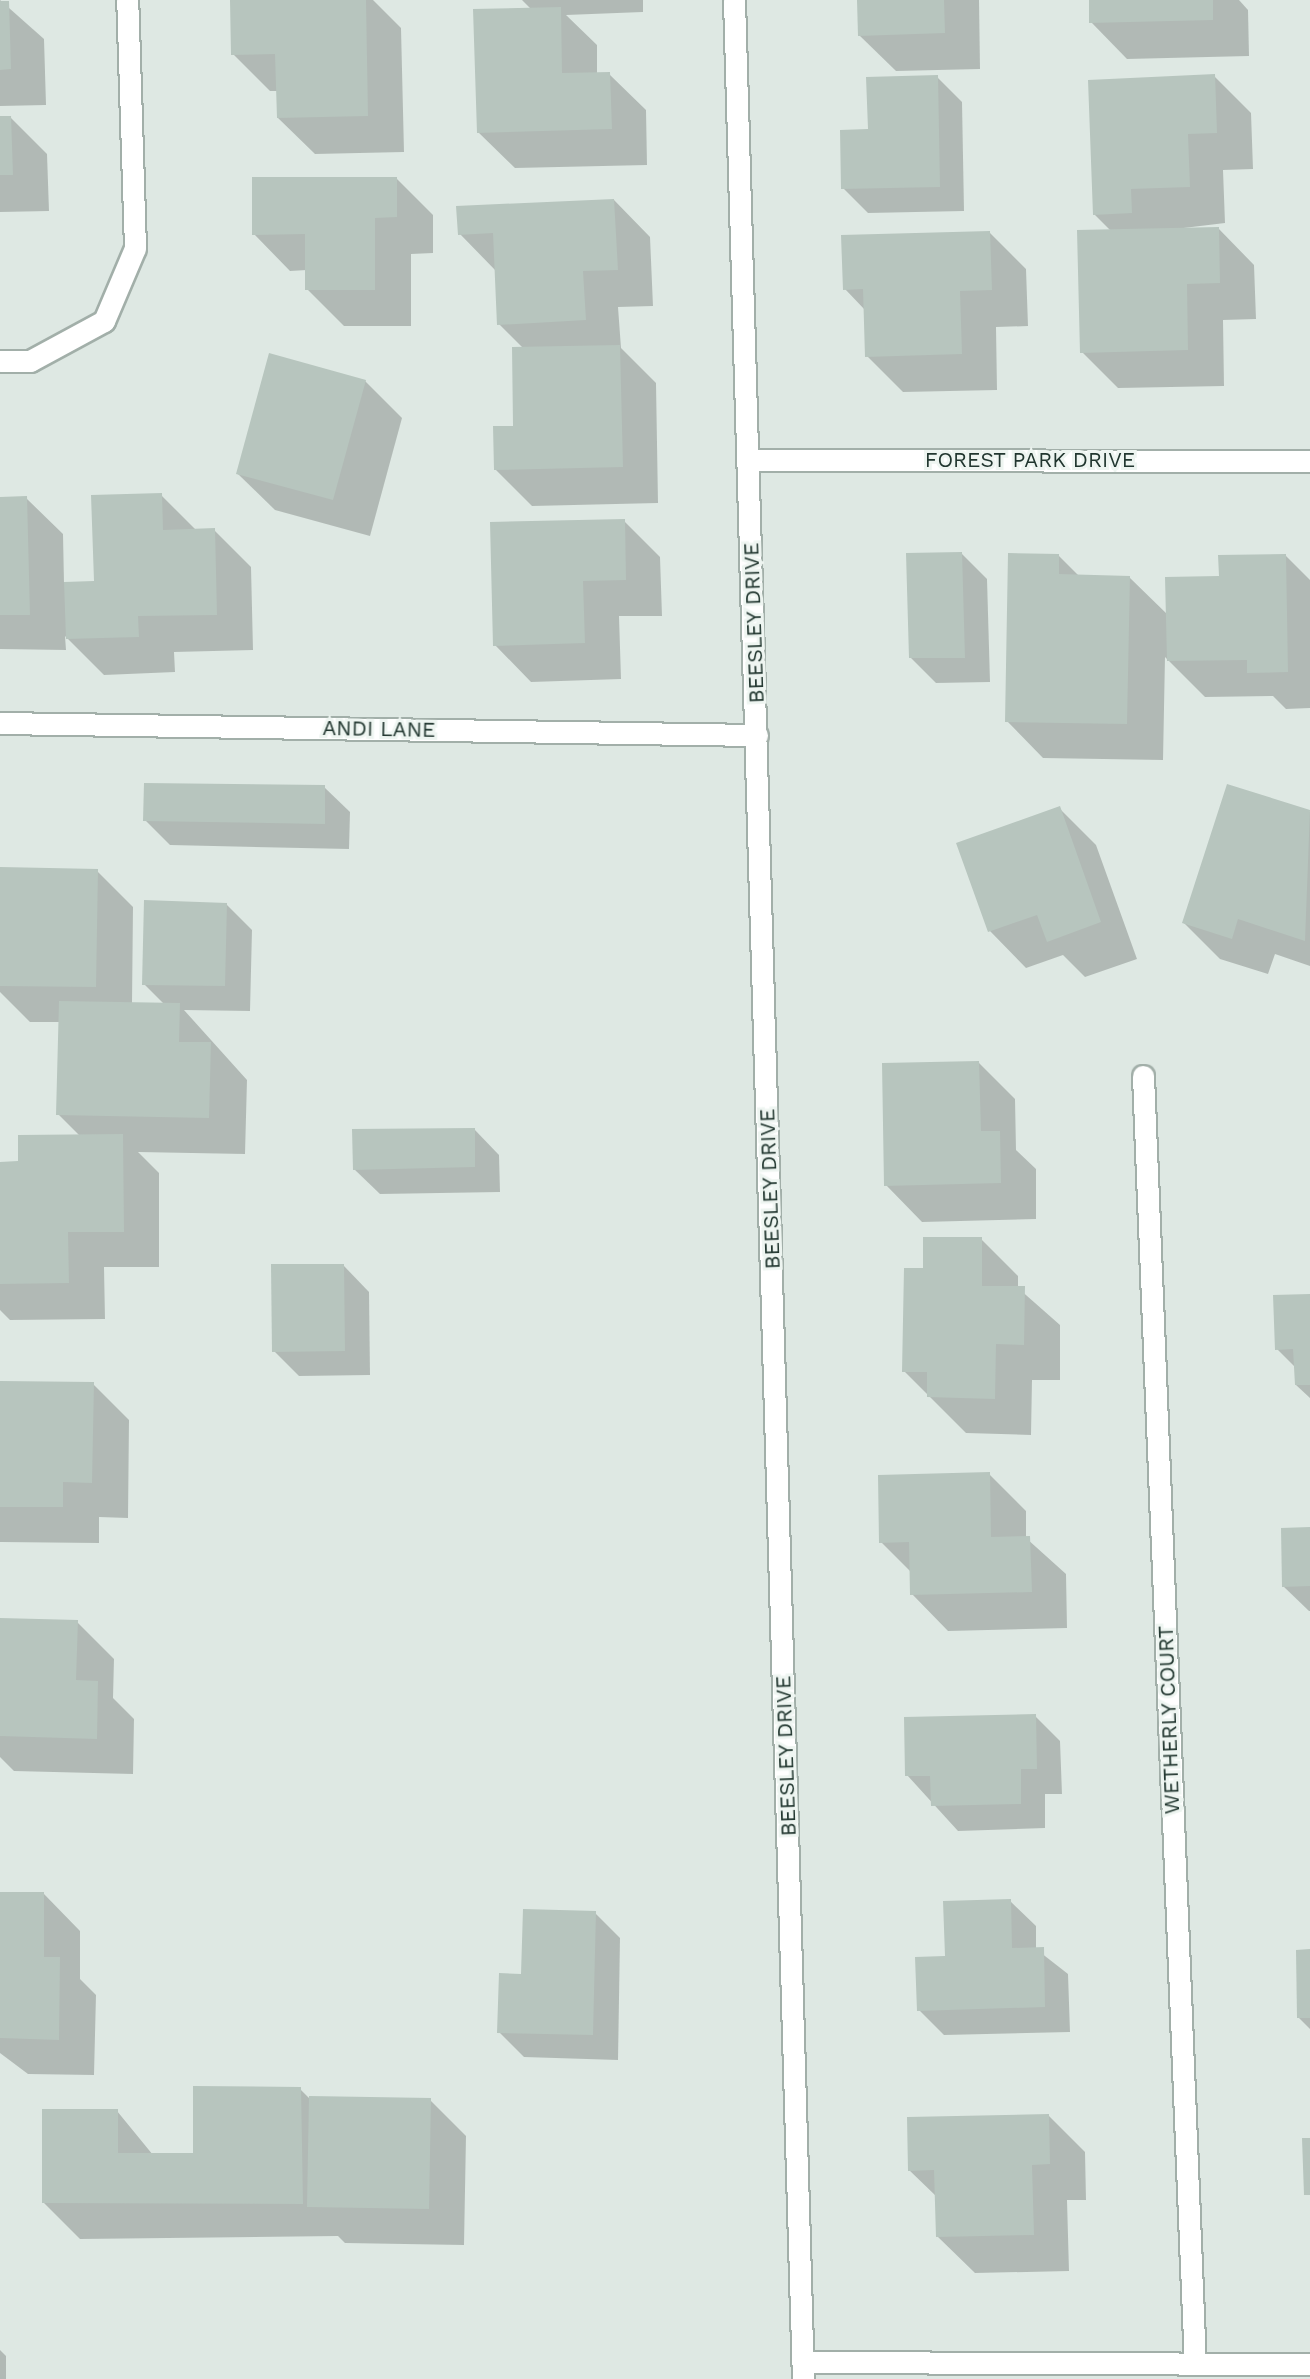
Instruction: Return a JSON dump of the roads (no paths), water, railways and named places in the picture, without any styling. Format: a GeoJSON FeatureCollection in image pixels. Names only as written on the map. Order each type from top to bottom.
{"type":"FeatureCollection","features":[{"type":"Feature","properties":{"kind":"street"},"geometry":{"type":"LineString","coordinates":[[0,361],[30,361],[104,321],[135,248],[127,0]]}},
{"type":"Feature","properties":{"kind":"street","name":"BEESLEY DRIVE"},"geometry":{"type":"LineString","coordinates":[[734,0],[758,735],[803,2370]]}},
{"type":"Feature","properties":{"kind":"street","name":"FOREST PARK DRIVE"},"geometry":{"type":"LineString","coordinates":[[749,460],[1310,461]]}},
{"type":"Feature","properties":{"kind":"street","name":"ANDI LANE"},"geometry":{"type":"LineString","coordinates":[[0,723],[758,735]]}},
{"type":"Feature","properties":{"kind":"street","name":"WETHERLY COURT"},"geometry":{"type":"LineString","coordinates":[[1143,1076],[1195,2364]]}},
{"type":"Feature","properties":{"kind":"street"},"geometry":{"type":"LineString","coordinates":[[803,2370],[1310,2364]]}}]}
